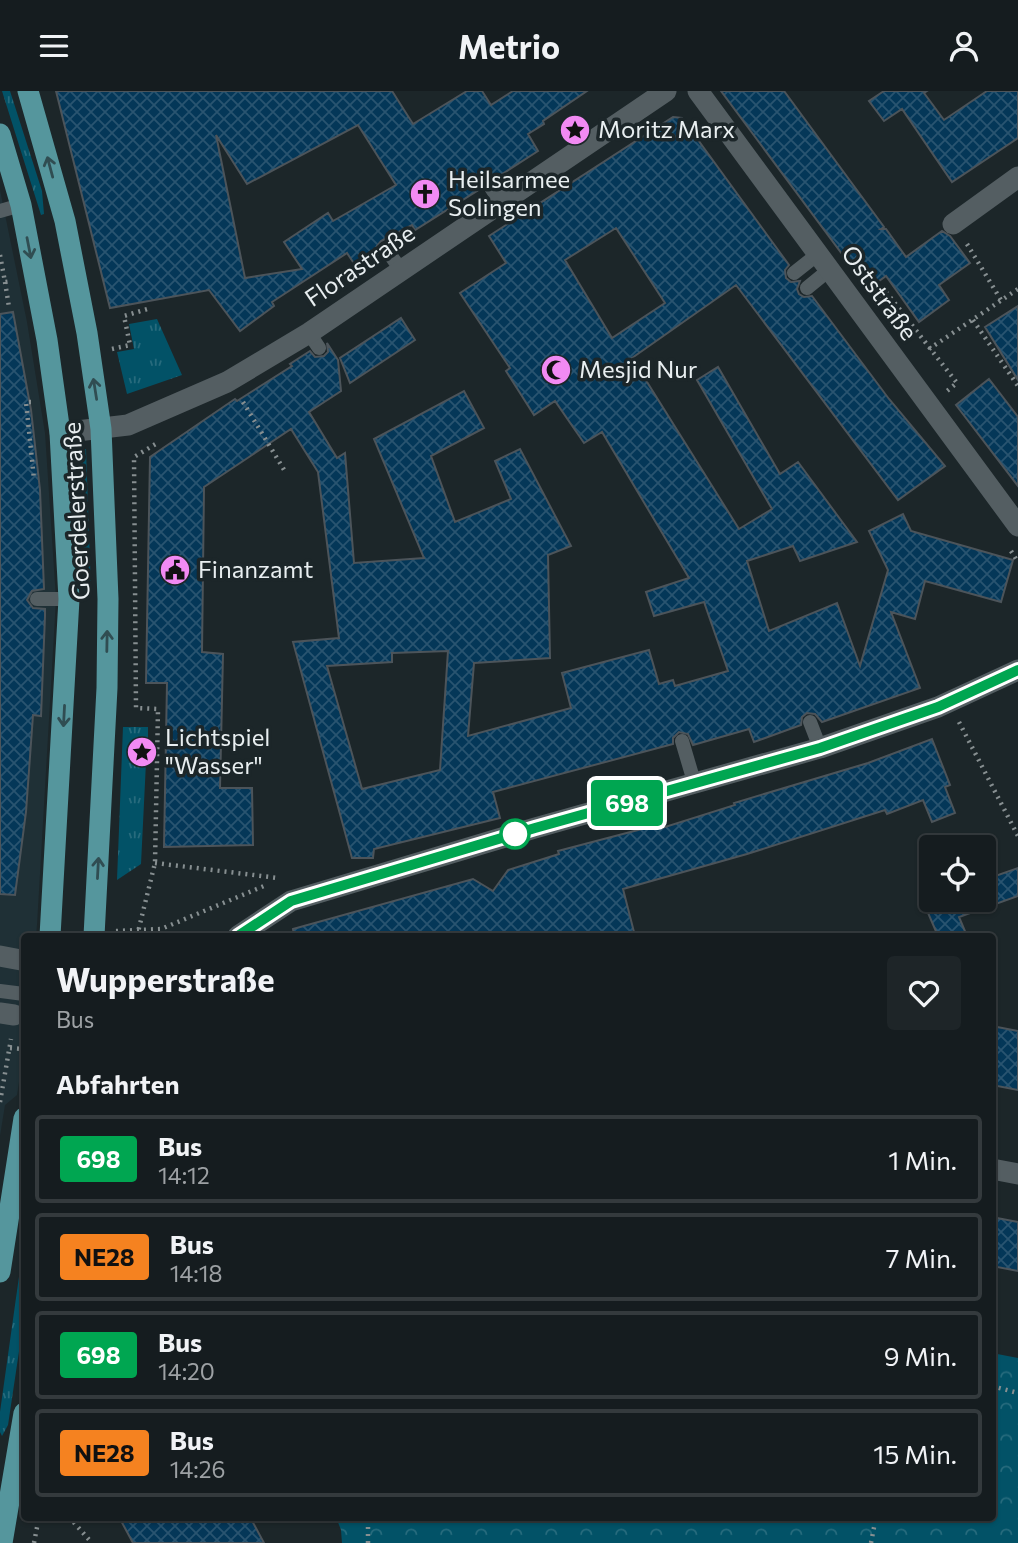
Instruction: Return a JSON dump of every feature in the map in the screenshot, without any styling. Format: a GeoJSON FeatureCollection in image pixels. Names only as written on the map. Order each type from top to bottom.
{"type":"FeatureCollection","features":[{"type":"Feature","properties":{"kind":"main road","name":"Goerdelerstraße"},"geometry":{"type":"LineString","coordinates":[[27,91],[65,221],[85,322],[101,429],[108,600],[107,688],[94,933]]}},
{"type":"Feature","properties":{"kind":"main road","name":"Goerdelerstraße"},"geometry":{"type":"LineString","coordinates":[[0,134],[21,205],[47,340],[60,433],[69,599],[50,933]]}},
{"type":"Feature","properties":{"kind":"main road"},"geometry":{"type":"LineString","coordinates":[[0,1272],[21,1137]]}},
{"type":"Feature","properties":{"kind":"main road"},"geometry":{"type":"LineString","coordinates":[[2,1543],[21,1431]]}},
{"type":"Feature","properties":{"kind":"street","name":"Florastraße"},"geometry":{"type":"LineString","coordinates":[[60,433],[128,425],[228,382],[314,340],[401,270],[666,91]]}},
{"type":"Feature","properties":{"kind":"street","name":"Oststraße"},"geometry":{"type":"LineString","coordinates":[[698,91],[1018,526]]}},
{"type":"Feature","properties":{"kind":"street"},"geometry":{"type":"LineString","coordinates":[[953,224],[1018,177]]}},
{"type":"Feature","properties":{"kind":"street"},"geometry":{"type":"LineString","coordinates":[[243,933],[291,901],[535,828],[820,748],[938,707],[1018,670]]}},
{"type":"Feature","properties":{"kind":"street"},"geometry":{"type":"LineString","coordinates":[[996,1170],[1018,1174]]}},
{"type":"Feature","properties":{"kind":"lane"},"geometry":{"type":"LineString","coordinates":[[488,183],[501,203]]}},
{"type":"Feature","properties":{"kind":"lane"},"geometry":{"type":"LineString","coordinates":[[0,211],[21,205]]}},
{"type":"Feature","properties":{"kind":"lane"},"geometry":{"type":"LineString","coordinates":[[386,249],[401,270]]}},
{"type":"Feature","properties":{"kind":"lane"},"geometry":{"type":"LineString","coordinates":[[794,273],[824,262]]}},
{"type":"Feature","properties":{"kind":"lane"},"geometry":{"type":"LineString","coordinates":[[807,288],[824,262]]}},
{"type":"Feature","properties":{"kind":"lane"},"geometry":{"type":"LineString","coordinates":[[37,599],[69,599]]}},
{"type":"Feature","properties":{"kind":"lane"},"geometry":{"type":"LineString","coordinates":[[810,722],[820,748]]}},
{"type":"Feature","properties":{"kind":"lane"},"geometry":{"type":"LineString","coordinates":[[682,741],[695,785]]}},
{"type":"Feature","properties":{"kind":"lane"},"geometry":{"type":"LineString","coordinates":[[0,991],[21,994]]}},
{"type":"Feature","properties":{"kind":"path"},"geometry":{"type":"LineString","coordinates":[[953,224],[1001,300]]}},
{"type":"Feature","properties":{"kind":"path"},"geometry":{"type":"LineString","coordinates":[[0,255],[9,307]]}},
{"type":"Feature","properties":{"kind":"path"},"geometry":{"type":"LineString","coordinates":[[5,282],[12,281]]}},
{"type":"Feature","properties":{"kind":"path"},"geometry":{"type":"LineString","coordinates":[[929,349],[1018,291]]}},
{"type":"Feature","properties":{"kind":"path"},"geometry":{"type":"LineString","coordinates":[[871,305],[887,293],[957,383],[940,396]]}},
{"type":"Feature","properties":{"kind":"path"},"geometry":{"type":"LineString","coordinates":[[111,349],[130,345],[124,316],[151,308]]}},
{"type":"Feature","properties":{"kind":"path"},"geometry":{"type":"LineString","coordinates":[[973,320],[1018,386]]}},
{"type":"Feature","properties":{"kind":"path"},"geometry":{"type":"LineString","coordinates":[[238,393],[286,473]]}},
{"type":"Feature","properties":{"kind":"path"},"geometry":{"type":"LineString","coordinates":[[24,394],[36,491]]}},
{"type":"Feature","properties":{"kind":"path"},"geometry":{"type":"LineString","coordinates":[[26,403],[33,401]]}},
{"type":"Feature","properties":{"kind":"path"},"geometry":{"type":"LineString","coordinates":[[137,933],[155,863],[158,709],[136,708],[134,457],[169,436]]}},
{"type":"Feature","properties":{"kind":"path"},"geometry":{"type":"LineString","coordinates":[[958,719],[1018,836]]}},
{"type":"Feature","properties":{"kind":"path"},"geometry":{"type":"LineString","coordinates":[[142,933],[161,929],[281,879],[155,863]]}},
{"type":"Feature","properties":{"kind":"path"},"geometry":{"type":"LineString","coordinates":[[0,1102],[10,1048],[7,1014]]}},
{"type":"Feature","properties":{"kind":"path"},"geometry":{"type":"LineString","coordinates":[[10,1048],[21,1049]]}},
{"type":"Feature","properties":{"kind":"path"},"geometry":{"type":"LineString","coordinates":[[996,1388],[1018,1393]]}},
{"type":"Feature","properties":{"kind":"path"},"geometry":{"type":"LineString","coordinates":[[34,1543],[37,1521]]}},
{"type":"Feature","properties":{"kind":"path"},"geometry":{"type":"LineString","coordinates":[[73,1521],[92,1543]]}},
{"type":"Feature","properties":{"kind":"path"},"geometry":{"type":"LineString","coordinates":[[368,1521],[368,1543]]}},
{"type":"Feature","properties":{"kind":"path"},"geometry":{"type":"LineString","coordinates":[[871,1543],[875,1521]]}},
{"type":"Feature","properties":{"kind":"shaded area"},"geometry":{"type":"Polygon","coordinates":[[[0,190],[27,322],[45,433],[56,599],[36,933],[21,933],[21,1069],[17,1095],[5,1105],[0,1136],[0,190]]]}},
{"type":"Feature","properties":{"kind":"green space"},"geometry":{"type":"Polygon","coordinates":[[[2,91],[10,91],[42,191],[44,214],[41,215],[2,91]]]}},
{"type":"Feature","properties":{"kind":"green space"},"geometry":{"type":"Polygon","coordinates":[[[157,319],[182,375],[127,394],[117,352],[134,349],[129,324],[157,319]]]}},
{"type":"Feature","properties":{"kind":"green space"},"geometry":{"type":"Polygon","coordinates":[[[79,449],[86,449],[91,591],[84,591],[79,449]]]}},
{"type":"Feature","properties":{"kind":"green space"},"geometry":{"type":"Polygon","coordinates":[[[123,727],[148,727],[148,741],[137,742],[131,751],[136,761],[146,762],[141,864],[117,880],[123,727]]]}},
{"type":"Feature","properties":{"kind":"green space"},"geometry":{"type":"Polygon","coordinates":[[[21,1262],[21,1338],[8,1425],[2,1436],[0,1412],[21,1262]]]}},
{"type":"Feature","properties":{"kind":"green space"},"geometry":{"type":"Polygon","coordinates":[[[996,1354],[1018,1358],[1018,1543],[342,1543],[338,1521],[996,1521],[996,1354]]]}},
{"type":"Feature","properties":{"kind":"building"},"geometry":{"type":"Polygon","coordinates":[[[56,91],[392,91],[413,124],[467,91],[482,91],[491,105],[513,91],[587,91],[528,134],[538,151],[496,178],[488,173],[482,175],[478,183],[480,189],[415,230],[412,225],[381,241],[377,246],[378,255],[357,268],[347,253],[272,302],[274,306],[240,331],[209,290],[110,308],[56,91]],[[358,125],[247,184],[216,135],[245,278],[302,269],[284,242],[328,213],[333,221],[396,185],[358,125]]]}},
{"type":"Feature","properties":{"kind":"building"},"geometry":{"type":"Polygon","coordinates":[[[721,91],[784,91],[884,227],[881,229],[886,229],[906,257],[942,231],[950,236],[970,263],[939,285],[949,300],[919,322],[886,276],[868,289],[721,91]]]}},
{"type":"Feature","properties":{"kind":"building"},"geometry":{"type":"Polygon","coordinates":[[[884,91],[927,91],[924,93],[944,120],[987,91],[1018,91],[1018,138],[952,182],[902,109],[884,121],[869,101],[884,91]]]}},
{"type":"Feature","properties":{"kind":"building"},"geometry":{"type":"Polygon","coordinates":[[[673,117],[682,118],[789,265],[785,270],[786,278],[791,282],[800,281],[797,289],[799,294],[804,297],[812,296],[889,399],[945,466],[898,500],[736,285],[632,358],[739,529],[772,509],[697,380],[718,367],[780,474],[798,462],[857,542],[800,561],[793,546],[747,561],[769,631],[837,603],[860,666],[888,570],[869,531],[903,514],[911,531],[1013,560],[1001,602],[925,581],[915,619],[891,612],[920,688],[822,722],[815,714],[807,713],[802,717],[801,725],[754,742],[749,729],[693,745],[688,734],[679,732],[673,738],[673,744],[493,792],[500,818],[374,849],[373,858],[352,858],[293,642],[339,638],[318,472],[291,429],[204,487],[202,652],[223,654],[220,788],[252,788],[253,845],[164,847],[167,683],[146,683],[150,457],[235,399],[237,401],[292,366],[290,364],[310,351],[315,357],[324,356],[328,352],[327,343],[338,360],[341,391],[309,412],[337,458],[345,453],[354,563],[424,558],[374,439],[464,391],[484,428],[431,456],[455,522],[511,499],[495,461],[520,449],[571,546],[548,555],[550,658],[474,663],[468,736],[571,708],[562,673],[649,650],[659,684],[673,680],[675,686],[728,671],[704,602],[654,616],[646,592],[689,578],[602,432],[584,443],[555,401],[534,415],[506,371],[510,368],[460,293],[506,263],[489,236],[673,117]],[[616,228],[565,260],[612,338],[665,303],[616,228]],[[448,651],[392,653],[392,662],[327,666],[362,789],[440,770],[448,651]]]}},
{"type":"Feature","properties":{"kind":"building"},"geometry":{"type":"Polygon","coordinates":[[[1018,306],[1018,380],[985,327],[1018,306]]]}},
{"type":"Feature","properties":{"kind":"building"},"geometry":{"type":"Polygon","coordinates":[[[13,312],[31,410],[40,490],[44,589],[32,591],[27,600],[33,608],[45,609],[41,716],[33,715],[26,812],[15,895],[0,894],[0,314],[13,312]]]}},
{"type":"Feature","properties":{"kind":"building"},"geometry":{"type":"Polygon","coordinates":[[[401,318],[415,340],[350,383],[340,358],[401,318]]]}},
{"type":"Feature","properties":{"kind":"building"},"geometry":{"type":"Polygon","coordinates":[[[989,379],[1018,417],[1018,486],[956,405],[989,379]]]}},
{"type":"Feature","properties":{"kind":"building"},"geometry":{"type":"Polygon","coordinates":[[[932,739],[950,785],[945,787],[955,813],[932,822],[923,800],[887,814],[885,810],[747,854],[623,889],[634,933],[294,933],[293,929],[473,879],[493,891],[508,870],[559,854],[558,851],[661,824],[662,828],[735,805],[734,803],[868,763],[932,739]]]}},
{"type":"Feature","properties":{"kind":"building"},"geometry":{"type":"Polygon","coordinates":[[[1018,868],[1018,896],[996,904],[996,876],[1018,868]]]}},
{"type":"Feature","properties":{"kind":"building"},"geometry":{"type":"Polygon","coordinates":[[[928,912],[973,912],[959,917],[966,933],[937,933],[928,912]]]}},
{"type":"Feature","properties":{"kind":"building"},"geometry":{"type":"Polygon","coordinates":[[[996,1027],[1018,1031],[1018,1090],[996,1086],[996,1027]]]}},
{"type":"Feature","properties":{"kind":"building"},"geometry":{"type":"Polygon","coordinates":[[[997,1218],[1018,1222],[1018,1271],[996,1267],[997,1218]]]}},
{"type":"Feature","properties":{"kind":"building"},"geometry":{"type":"Polygon","coordinates":[[[121,1521],[252,1521],[264,1543],[133,1543],[121,1521]]]}},
{"type":"Feature","properties":{"kind":"bus line","name":"698"},"geometry":{"type":"LineString","coordinates":[[243,933],[291,901],[535,828],[820,748],[938,707],[1018,670]]}},
{"type":"Feature","properties":{"kind":"place","name":"Moritz Marx"},"geometry":{"type":"Point","coordinates":[575,130]}},
{"type":"Feature","properties":{"kind":"place","name":"Heilsarmee Solingen"},"geometry":{"type":"Point","coordinates":[425,194]}},
{"type":"Feature","properties":{"kind":"place","name":"Mesjid Nur"},"geometry":{"type":"Point","coordinates":[556,370]}},
{"type":"Feature","properties":{"kind":"place","name":"Finanzamt"},"geometry":{"type":"Point","coordinates":[175,570]}},
{"type":"Feature","properties":{"kind":"place","name":"Lichtspiel \"Wasser\""},"geometry":{"type":"Point","coordinates":[142,752]}}]}
